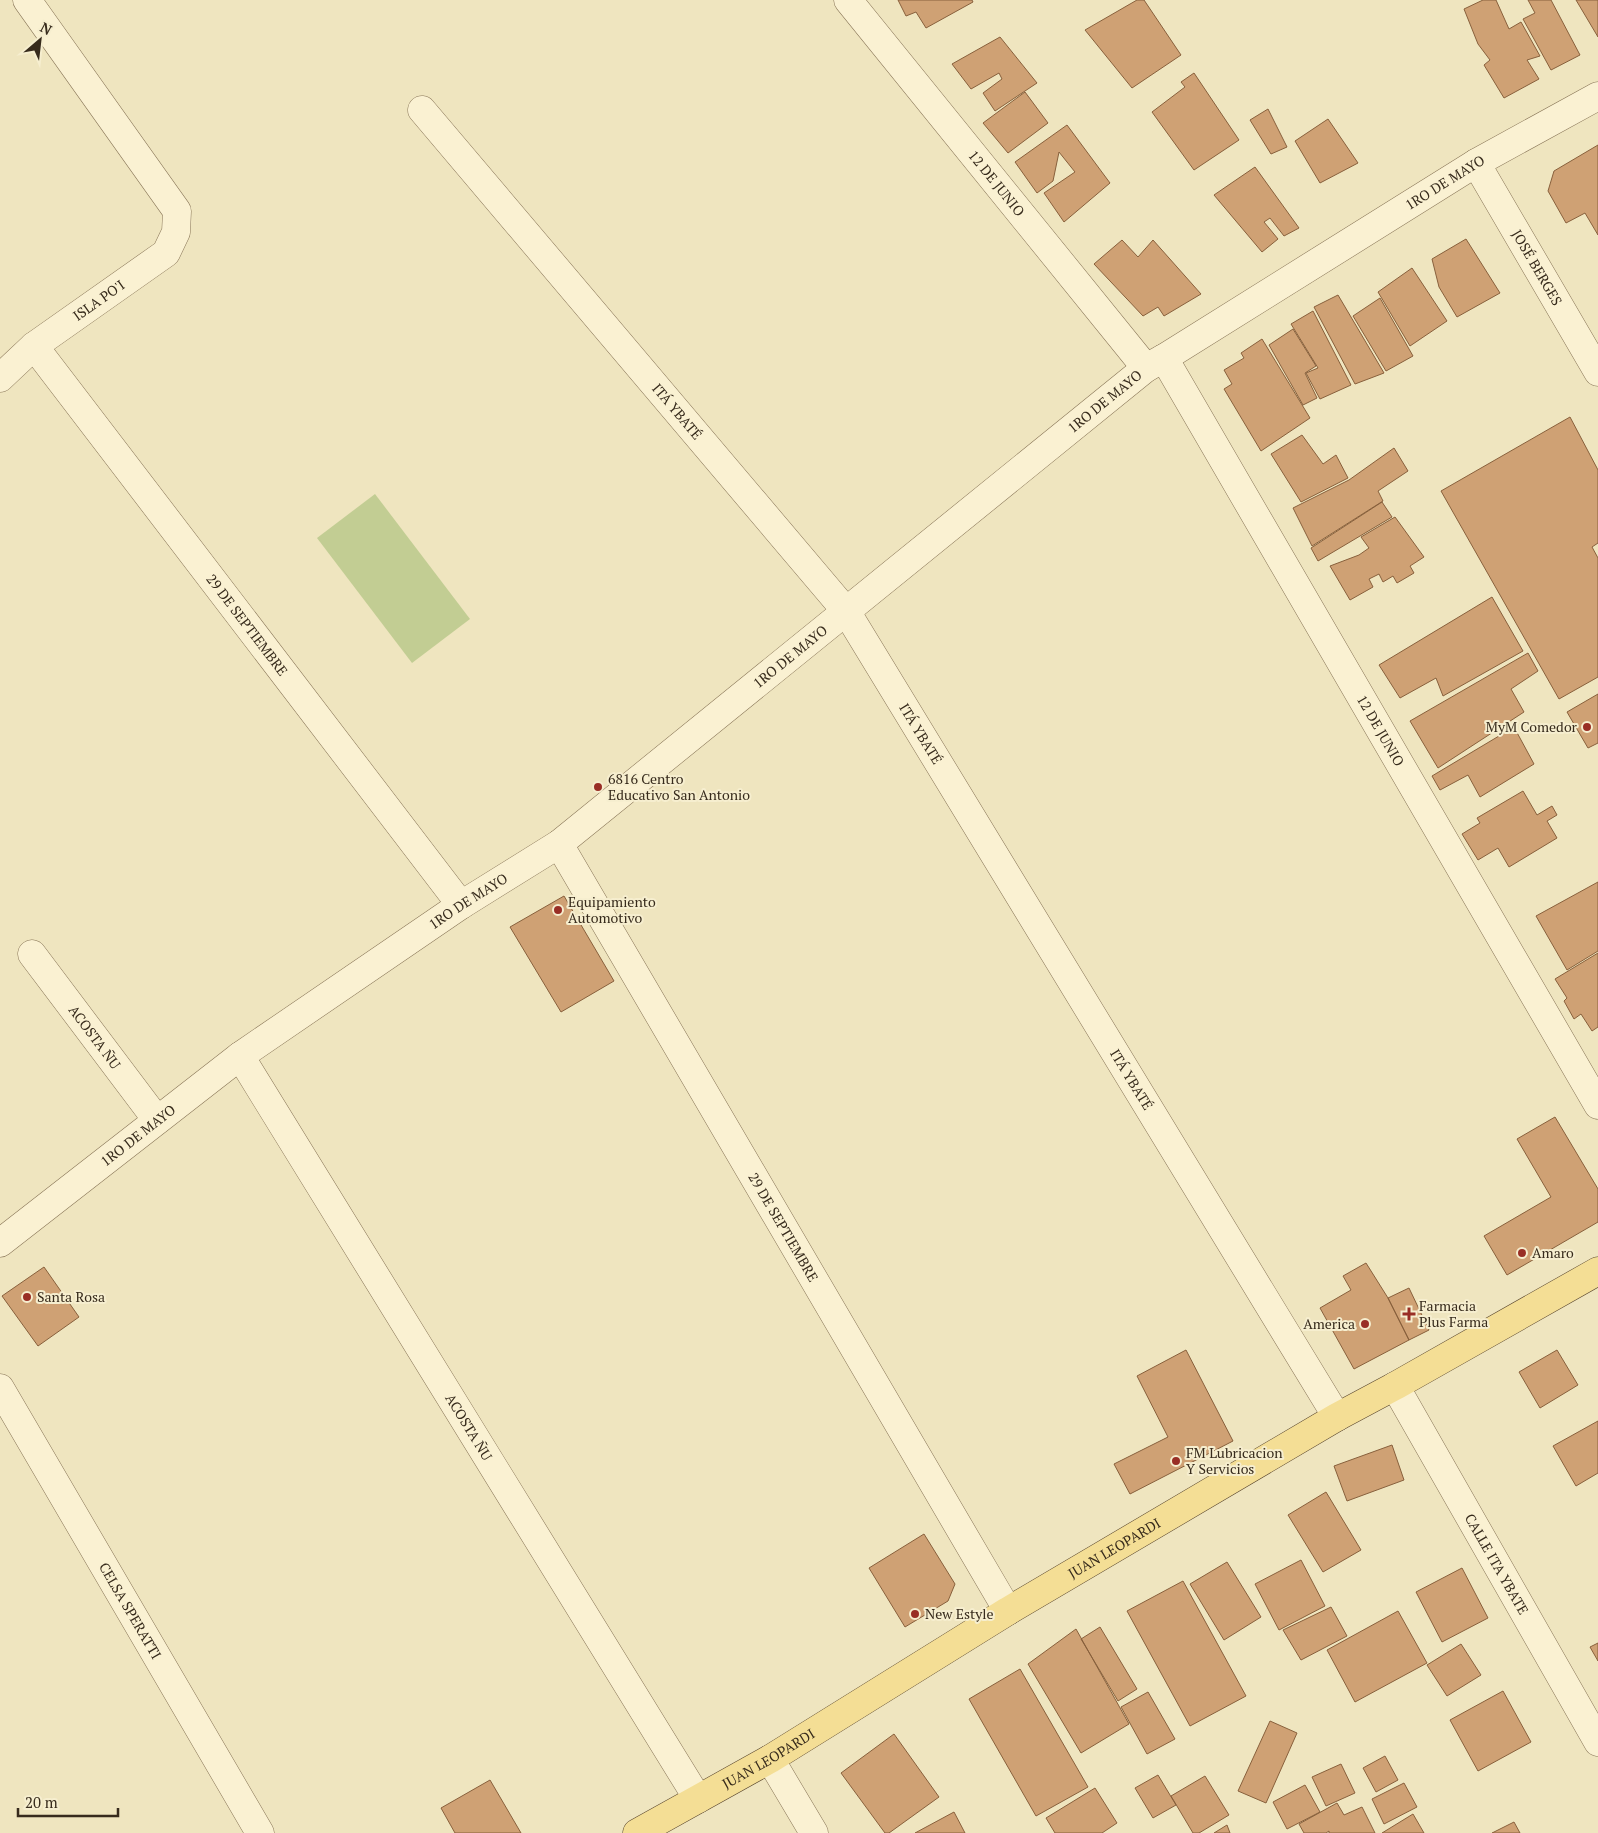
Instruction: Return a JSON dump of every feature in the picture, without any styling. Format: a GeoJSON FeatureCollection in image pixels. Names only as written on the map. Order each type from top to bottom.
{"type":"FeatureCollection","features":[{"type":"Feature","properties":{"kind":"main road","name":"JUAN LEOPARDI"},"geometry":{"type":"LineString","coordinates":[[637,1833],[770,1759],[1008,1611],[1337,1416],[1395,1386],[1598,1271]]}},
{"type":"Feature","properties":{"kind":"street","name":"ISLA PO'I"},"geometry":{"type":"LineString","coordinates":[[0,378],[34,346],[166,252],[176,232],[176,211],[27,0]]}},
{"type":"Feature","properties":{"kind":"street","name":"12 DE JUNIO"},"geometry":{"type":"LineString","coordinates":[[848,0],[1155,363],[1598,1105]]}},
{"type":"Feature","properties":{"kind":"street","name":"1RO DE MAYO"},"geometry":{"type":"LineString","coordinates":[[0,1243],[240,1056],[461,905],[559,844],[1155,363],[1476,163],[1598,96]]}},
{"type":"Feature","properties":{"kind":"street","name":"ITÁ YBATÉ"},"geometry":{"type":"LineString","coordinates":[[422,110],[846,611],[1337,1416]]}},
{"type":"Feature","properties":{"kind":"street","name":"JOSÉ BERGES"},"geometry":{"type":"LineString","coordinates":[[1476,163],[1598,372]]}},
{"type":"Feature","properties":{"kind":"street","name":"29 DE SEPTIEMBRE"},"geometry":{"type":"LineString","coordinates":[[34,346],[461,905]]}},
{"type":"Feature","properties":{"kind":"street","name":"29 DE SEPTIEMBRE"},"geometry":{"type":"LineString","coordinates":[[559,844],[1008,1611]]}},
{"type":"Feature","properties":{"kind":"street","name":"ACOSTA ÑU"},"geometry":{"type":"LineString","coordinates":[[32,954],[157,1120]]}},
{"type":"Feature","properties":{"kind":"street","name":"ACOSTA ÑU"},"geometry":{"type":"LineString","coordinates":[[240,1056],[698,1799]]}},
{"type":"Feature","properties":{"kind":"street","name":"CALLE ITA YBATE"},"geometry":{"type":"LineString","coordinates":[[1395,1386],[1598,1742]]}},
{"type":"Feature","properties":{"kind":"street","name":"CELSA SPERATTI"},"geometry":{"type":"LineString","coordinates":[[0,1388],[260,1833]]}},
{"type":"Feature","properties":{"kind":"street"},"geometry":{"type":"LineString","coordinates":[[770,1759],[814,1833]]}},
{"type":"Feature","properties":{"kind":"green space"},"geometry":{"type":"Polygon","coordinates":[[[375,494],[470,619],[412,663],[317,538],[375,494]]]}},
{"type":"Feature","properties":{"kind":"building"},"geometry":{"type":"Polygon","coordinates":[[[898,0],[972,0],[973,2],[926,28],[916,12],[906,16],[898,0]]]}},
{"type":"Feature","properties":{"kind":"building"},"geometry":{"type":"Polygon","coordinates":[[[1137,0],[1144,0],[1181,55],[1132,88],[1085,30],[1137,0]]]}},
{"type":"Feature","properties":{"kind":"building"},"geometry":{"type":"Polygon","coordinates":[[[1483,0],[1496,0],[1509,29],[1521,22],[1540,56],[1527,60],[1539,79],[1504,98],[1484,65],[1490,60],[1478,44],[1464,9],[1483,0]]]}},
{"type":"Feature","properties":{"kind":"building"},"geometry":{"type":"Polygon","coordinates":[[[1528,0],[1551,0],[1580,55],[1551,70],[1523,19],[1535,13],[1528,0]]]}},
{"type":"Feature","properties":{"kind":"building"},"geometry":{"type":"Polygon","coordinates":[[[1576,0],[1598,0],[1598,37],[1576,0]]]}},
{"type":"Feature","properties":{"kind":"building"},"geometry":{"type":"Polygon","coordinates":[[[1000,37],[1037,83],[995,111],[983,93],[1002,79],[999,73],[971,89],[952,64],[1000,37]]]}},
{"type":"Feature","properties":{"kind":"building"},"geometry":{"type":"Polygon","coordinates":[[[1194,73],[1239,140],[1194,170],[1152,112],[1185,87],[1181,82],[1194,73]]]}},
{"type":"Feature","properties":{"kind":"building"},"geometry":{"type":"Polygon","coordinates":[[[1025,92],[1048,123],[1008,153],[983,123],[1025,92]]]}},
{"type":"Feature","properties":{"kind":"building"},"geometry":{"type":"Polygon","coordinates":[[[1268,109],[1287,147],[1271,154],[1250,120],[1268,109]]]}},
{"type":"Feature","properties":{"kind":"building"},"geometry":{"type":"Polygon","coordinates":[[[1328,119],[1358,163],[1320,183],[1295,141],[1328,119]]]}},
{"type":"Feature","properties":{"kind":"building"},"geometry":{"type":"Polygon","coordinates":[[[1067,125],[1110,183],[1064,222],[1044,193],[1075,172],[1059,152],[1053,181],[1037,193],[1015,162],[1067,125]]]}},
{"type":"Feature","properties":{"kind":"building"},"geometry":{"type":"Polygon","coordinates":[[[1598,145],[1598,235],[1585,213],[1566,223],[1548,191],[1554,171],[1598,145]]]}},
{"type":"Feature","properties":{"kind":"building"},"geometry":{"type":"Polygon","coordinates":[[[1255,167],[1299,228],[1284,236],[1270,218],[1264,222],[1278,239],[1262,252],[1214,195],[1255,167]]]}},
{"type":"Feature","properties":{"kind":"building"},"geometry":{"type":"Polygon","coordinates":[[[1466,239],[1500,293],[1457,317],[1439,287],[1432,259],[1466,239]]]}},
{"type":"Feature","properties":{"kind":"building"},"geometry":{"type":"Polygon","coordinates":[[[1122,240],[1138,257],[1153,240],[1201,294],[1164,316],[1158,307],[1143,316],[1094,264],[1122,240]]]}},
{"type":"Feature","properties":{"kind":"building"},"geometry":{"type":"Polygon","coordinates":[[[1412,268],[1447,321],[1410,346],[1378,292],[1412,268]]]}},
{"type":"Feature","properties":{"kind":"building"},"geometry":{"type":"Polygon","coordinates":[[[1338,295],[1384,373],[1355,384],[1314,307],[1338,295]]]}},
{"type":"Feature","properties":{"kind":"building"},"geometry":{"type":"Polygon","coordinates":[[[1380,298],[1413,356],[1386,371],[1353,316],[1380,298]]]}},
{"type":"Feature","properties":{"kind":"building"},"geometry":{"type":"Polygon","coordinates":[[[1313,311],[1351,385],[1320,399],[1306,373],[1318,368],[1291,324],[1313,311]]]}},
{"type":"Feature","properties":{"kind":"building"},"geometry":{"type":"Polygon","coordinates":[[[1293,329],[1316,366],[1305,373],[1317,398],[1303,405],[1269,345],[1293,329]]]}},
{"type":"Feature","properties":{"kind":"building"},"geometry":{"type":"Polygon","coordinates":[[[1262,339],[1310,418],[1261,451],[1224,389],[1232,384],[1224,370],[1244,358],[1241,353],[1262,339]]]}},
{"type":"Feature","properties":{"kind":"building"},"geometry":{"type":"Polygon","coordinates":[[[1570,417],[1598,470],[1598,543],[1592,547],[1598,558],[1598,677],[1559,699],[1441,491],[1570,417]]]}},
{"type":"Feature","properties":{"kind":"building"},"geometry":{"type":"Polygon","coordinates":[[[1302,435],[1323,464],[1336,455],[1348,478],[1301,502],[1271,454],[1302,435]]]}},
{"type":"Feature","properties":{"kind":"building"},"geometry":{"type":"Polygon","coordinates":[[[1394,448],[1408,471],[1378,491],[1383,501],[1312,546],[1293,508],[1349,480],[1394,448]]]}},
{"type":"Feature","properties":{"kind":"building"},"geometry":{"type":"Polygon","coordinates":[[[1382,502],[1392,517],[1318,561],[1311,548],[1382,502]]]}},
{"type":"Feature","properties":{"kind":"building"},"geometry":{"type":"Polygon","coordinates":[[[1395,517],[1424,557],[1410,566],[1414,573],[1397,583],[1393,576],[1383,582],[1379,574],[1369,579],[1373,587],[1350,600],[1330,566],[1359,555],[1369,548],[1361,537],[1395,517]]]}},
{"type":"Feature","properties":{"kind":"building"},"geometry":{"type":"Polygon","coordinates":[[[1492,597],[1523,651],[1443,696],[1436,678],[1400,698],[1379,665],[1492,597]]]}},
{"type":"Feature","properties":{"kind":"building"},"geometry":{"type":"Polygon","coordinates":[[[1528,653],[1538,671],[1511,689],[1524,712],[1438,768],[1410,721],[1528,653]]]}},
{"type":"Feature","properties":{"kind":"building","name":"MyM Comedor"},"geometry":{"type":"Polygon","coordinates":[[[1598,694],[1598,743],[1588,748],[1567,712],[1598,694]]]}},
{"type":"Feature","properties":{"kind":"building"},"geometry":{"type":"Polygon","coordinates":[[[1514,727],[1534,764],[1480,797],[1468,775],[1440,790],[1432,776],[1514,727]]]}},
{"type":"Feature","properties":{"kind":"building"},"geometry":{"type":"Polygon","coordinates":[[[1523,791],[1537,815],[1552,806],[1557,815],[1547,821],[1557,838],[1509,867],[1498,848],[1478,860],[1462,834],[1480,823],[1477,818],[1523,791]]]}},
{"type":"Feature","properties":{"kind":"building"},"geometry":{"type":"Polygon","coordinates":[[[1598,882],[1598,951],[1567,970],[1536,916],[1598,882]]]}},
{"type":"Feature","properties":{"kind":"building"},"geometry":{"type":"Polygon","coordinates":[[[564,896],[614,981],[561,1012],[510,927],[564,896]]]}},
{"type":"Feature","properties":{"kind":"building"},"geometry":{"type":"Polygon","coordinates":[[[1598,953],[1598,1027],[1592,1031],[1581,1014],[1574,1019],[1564,1001],[1567,998],[1555,979],[1598,953]]]}},
{"type":"Feature","properties":{"kind":"building"},"geometry":{"type":"Polygon","coordinates":[[[1555,1117],[1598,1189],[1598,1222],[1507,1275],[1484,1236],[1551,1197],[1517,1139],[1555,1117]]]}},
{"type":"Feature","properties":{"kind":"building","name":"America"},"geometry":{"type":"Polygon","coordinates":[[[1366,1263],[1388,1298],[1409,1340],[1354,1369],[1320,1308],[1351,1290],[1343,1276],[1366,1263]]]}},
{"type":"Feature","properties":{"kind":"building"},"geometry":{"type":"Polygon","coordinates":[[[44,1267],[79,1317],[38,1346],[2,1296],[44,1267]]]}},
{"type":"Feature","properties":{"kind":"building","name":"Farmacia Plus Farma"},"geometry":{"type":"Polygon","coordinates":[[[1409,1288],[1429,1330],[1409,1340],[1388,1298],[1409,1288]]]}},
{"type":"Feature","properties":{"kind":"building"},"geometry":{"type":"Polygon","coordinates":[[[1186,1350],[1233,1441],[1130,1494],[1114,1464],[1168,1437],[1137,1376],[1186,1350]]]}},
{"type":"Feature","properties":{"kind":"building"},"geometry":{"type":"Polygon","coordinates":[[[1557,1350],[1578,1385],[1540,1408],[1519,1372],[1557,1350]]]}},
{"type":"Feature","properties":{"kind":"building"},"geometry":{"type":"Polygon","coordinates":[[[1598,1421],[1598,1473],[1576,1486],[1553,1446],[1598,1421]]]}},
{"type":"Feature","properties":{"kind":"building"},"geometry":{"type":"Polygon","coordinates":[[[1392,1445],[1404,1480],[1347,1501],[1334,1466],[1392,1445]]]}},
{"type":"Feature","properties":{"kind":"building"},"geometry":{"type":"Polygon","coordinates":[[[1326,1492],[1361,1550],[1323,1572],[1288,1515],[1326,1492]]]}},
{"type":"Feature","properties":{"kind":"building"},"geometry":{"type":"Polygon","coordinates":[[[924,1534],[955,1584],[948,1601],[905,1627],[869,1568],[924,1534]]]}},
{"type":"Feature","properties":{"kind":"building"},"geometry":{"type":"Polygon","coordinates":[[[1301,1560],[1325,1606],[1279,1630],[1255,1584],[1301,1560]]]}},
{"type":"Feature","properties":{"kind":"building"},"geometry":{"type":"Polygon","coordinates":[[[1227,1562],[1261,1617],[1224,1640],[1190,1584],[1227,1562]]]}},
{"type":"Feature","properties":{"kind":"building"},"geometry":{"type":"Polygon","coordinates":[[[1462,1568],[1488,1618],[1442,1642],[1416,1592],[1462,1568]]]}},
{"type":"Feature","properties":{"kind":"building"},"geometry":{"type":"Polygon","coordinates":[[[1183,1581],[1246,1696],[1190,1726],[1127,1611],[1183,1581]]]}},
{"type":"Feature","properties":{"kind":"building"},"geometry":{"type":"Polygon","coordinates":[[[1331,1607],[1347,1636],[1301,1660],[1283,1630],[1331,1607]]]}},
{"type":"Feature","properties":{"kind":"building"},"geometry":{"type":"Polygon","coordinates":[[[1398,1611],[1427,1663],[1355,1702],[1327,1650],[1398,1611]]]}},
{"type":"Feature","properties":{"kind":"building"},"geometry":{"type":"Polygon","coordinates":[[[1100,1627],[1137,1689],[1118,1701],[1081,1639],[1100,1627]]]}},
{"type":"Feature","properties":{"kind":"building"},"geometry":{"type":"Polygon","coordinates":[[[1076,1629],[1129,1724],[1081,1753],[1028,1664],[1076,1629]]]}},
{"type":"Feature","properties":{"kind":"building"},"geometry":{"type":"Polygon","coordinates":[[[1598,1643],[1598,1661],[1590,1647],[1598,1643]]]}},
{"type":"Feature","properties":{"kind":"building"},"geometry":{"type":"Polygon","coordinates":[[[1461,1644],[1481,1675],[1447,1696],[1427,1665],[1461,1644]]]}},
{"type":"Feature","properties":{"kind":"building"},"geometry":{"type":"Polygon","coordinates":[[[1020,1669],[1088,1787],[1036,1816],[969,1699],[1020,1669]]]}},
{"type":"Feature","properties":{"kind":"building"},"geometry":{"type":"Polygon","coordinates":[[[1503,1691],[1531,1742],[1478,1771],[1450,1720],[1503,1691]]]}},
{"type":"Feature","properties":{"kind":"building"},"geometry":{"type":"Polygon","coordinates":[[[1148,1692],[1175,1739],[1147,1754],[1121,1707],[1148,1692]]]}},
{"type":"Feature","properties":{"kind":"building"},"geometry":{"type":"Polygon","coordinates":[[[1270,1721],[1297,1733],[1266,1803],[1238,1791],[1270,1721]]]}},
{"type":"Feature","properties":{"kind":"building"},"geometry":{"type":"Polygon","coordinates":[[[894,1734],[939,1797],[889,1833],[885,1833],[841,1773],[894,1734]]]}},
{"type":"Feature","properties":{"kind":"building"},"geometry":{"type":"Polygon","coordinates":[[[1385,1756],[1398,1780],[1376,1792],[1363,1768],[1385,1756]]]}},
{"type":"Feature","properties":{"kind":"building"},"geometry":{"type":"Polygon","coordinates":[[[1341,1764],[1355,1793],[1326,1806],[1312,1777],[1341,1764]]]}},
{"type":"Feature","properties":{"kind":"building"},"geometry":{"type":"Polygon","coordinates":[[[1158,1775],[1176,1805],[1153,1818],[1135,1788],[1158,1775]]]}},
{"type":"Feature","properties":{"kind":"building"},"geometry":{"type":"Polygon","coordinates":[[[1205,1776],[1229,1815],[1199,1833],[1193,1833],[1171,1796],[1205,1776]]]}},
{"type":"Feature","properties":{"kind":"building"},"geometry":{"type":"Polygon","coordinates":[[[490,1780],[521,1833],[455,1833],[441,1808],[490,1780]]]}},
{"type":"Feature","properties":{"kind":"building"},"geometry":{"type":"Polygon","coordinates":[[[1404,1783],[1417,1807],[1384,1824],[1372,1799],[1404,1783]]]}},
{"type":"Feature","properties":{"kind":"building"},"geometry":{"type":"Polygon","coordinates":[[[1305,1785],[1320,1812],[1287,1829],[1273,1802],[1305,1785]]]}},
{"type":"Feature","properties":{"kind":"building"},"geometry":{"type":"Polygon","coordinates":[[[1095,1788],[1117,1823],[1102,1833],[1055,1833],[1046,1818],[1095,1788]]]}},
{"type":"Feature","properties":{"kind":"building"},"geometry":{"type":"Polygon","coordinates":[[[1337,1803],[1344,1815],[1362,1807],[1375,1833],[1329,1833],[1329,1831],[1326,1833],[1304,1833],[1299,1824],[1337,1803]]]}},
{"type":"Feature","properties":{"kind":"building"},"geometry":{"type":"Polygon","coordinates":[[[954,1812],[965,1833],[915,1833],[954,1812]]]}},
{"type":"Feature","properties":{"kind":"building"},"geometry":{"type":"Polygon","coordinates":[[[1413,1814],[1424,1833],[1382,1833],[1413,1814]]]}},
{"type":"Feature","properties":{"kind":"building"},"geometry":{"type":"Polygon","coordinates":[[[1514,1822],[1520,1833],[1492,1833],[1514,1822]]]}},
{"type":"Feature","properties":{"kind":"building"},"geometry":{"type":"Polygon","coordinates":[[[1227,1825],[1230,1833],[1214,1833],[1227,1825]]]}},
{"type":"Feature","properties":{"kind":"place","name":"MyM Comedor"},"geometry":{"type":"Point","coordinates":[1587,727]}},
{"type":"Feature","properties":{"kind":"place","name":"6816 Centro Educativo San Antonio"},"geometry":{"type":"Point","coordinates":[598,787]}},
{"type":"Feature","properties":{"kind":"place","name":"Equipamiento Automotivo"},"geometry":{"type":"Point","coordinates":[558,910]}},
{"type":"Feature","properties":{"kind":"place","name":"Amaro"},"geometry":{"type":"Point","coordinates":[1522,1253]}},
{"type":"Feature","properties":{"kind":"place","name":"Santa Rosa"},"geometry":{"type":"Point","coordinates":[27,1297]}},
{"type":"Feature","properties":{"kind":"place","name":"Farmacia Plus Farma"},"geometry":{"type":"Point","coordinates":[1409,1314]}},
{"type":"Feature","properties":{"kind":"place","name":"America"},"geometry":{"type":"Point","coordinates":[1365,1324]}},
{"type":"Feature","properties":{"kind":"place","name":"FM Lubricacion Y Servicios"},"geometry":{"type":"Point","coordinates":[1176,1461]}},
{"type":"Feature","properties":{"kind":"place","name":"New Estyle"},"geometry":{"type":"Point","coordinates":[915,1614]}}]}
